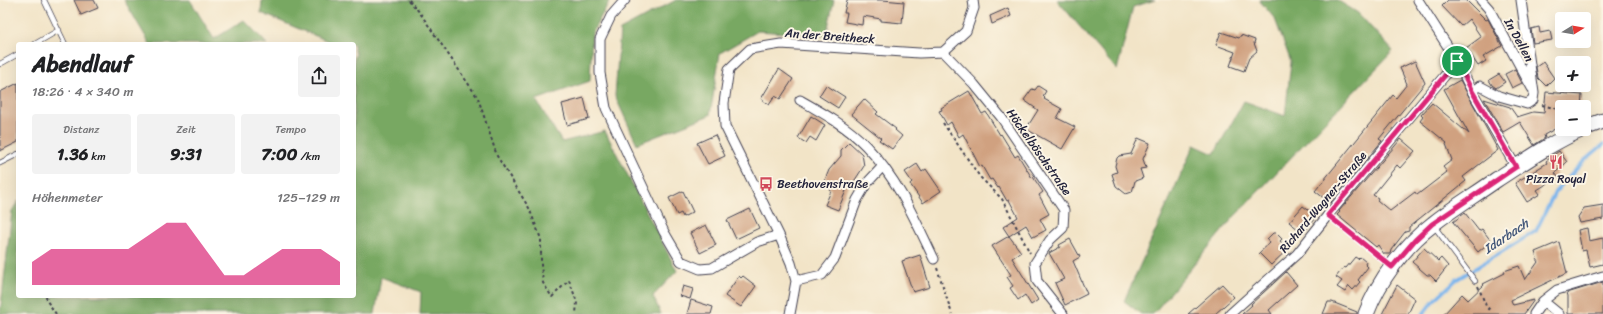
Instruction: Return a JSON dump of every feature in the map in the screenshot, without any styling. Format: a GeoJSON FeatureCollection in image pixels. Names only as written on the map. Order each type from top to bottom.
{"type":"FeatureCollection","features":[{"type":"Feature","properties":{"kind":"main road"},"geometry":{"type":"LineString","coordinates":[[1591,126],[1603,121]]}},
{"type":"Feature","properties":{"kind":"main road"},"geometry":{"type":"LineString","coordinates":[[1366,314],[1374,296],[1392,267],[1415,240],[1432,224],[1564,136]]}},
{"type":"Feature","properties":{"kind":"street"},"geometry":{"type":"LineString","coordinates":[[625,0],[611,16],[600,39],[600,73],[606,108],[664,232],[681,261],[700,269],[712,268],[757,242],[779,235]]}},
{"type":"Feature","properties":{"kind":"street"},"geometry":{"type":"LineString","coordinates":[[943,52],[966,31],[974,8],[973,0]]}},
{"type":"Feature","properties":{"kind":"street"},"geometry":{"type":"LineString","coordinates":[[1418,0],[1457,61],[1472,91],[1516,167]]}},
{"type":"Feature","properties":{"kind":"street","name":"In Dellen"},"geometry":{"type":"LineString","coordinates":[[1481,0],[1488,9],[1534,92]]}},
{"type":"Feature","properties":{"kind":"street"},"geometry":{"type":"LineString","coordinates":[[1472,91],[1480,86],[1499,96],[1527,104],[1533,100],[1534,92],[1521,0]]}},
{"type":"Feature","properties":{"kind":"street","name":"An der Breitheck"},"geometry":{"type":"LineString","coordinates":[[796,280],[779,235],[725,126],[724,103],[729,69],[750,49],[781,44],[919,53],[943,52]]}},
{"type":"Feature","properties":{"kind":"street","name":"Höckelböschstraße"},"geometry":{"type":"LineString","coordinates":[[943,52],[974,84],[1001,117],[1064,210],[1063,228],[1050,240],[1035,263]]}},
{"type":"Feature","properties":{"kind":"street","name":"Richard-Wagner-Straße"},"geometry":{"type":"LineString","coordinates":[[1230,314],[1297,254],[1457,61]]}},
{"type":"Feature","properties":{"kind":"street"},"geometry":{"type":"LineString","coordinates":[[800,100],[835,121],[866,145],[902,193],[934,259]]}},
{"type":"Feature","properties":{"kind":"street"},"geometry":{"type":"LineString","coordinates":[[790,314],[796,280],[822,275],[835,258],[857,200],[867,183],[883,166]]}},
{"type":"Feature","properties":{"kind":"street"},"geometry":{"type":"LineString","coordinates":[[1035,263],[1038,281],[1063,314]]}},
{"type":"Feature","properties":{"kind":"street"},"geometry":{"type":"LineString","coordinates":[[1534,314],[1543,301],[1556,290],[1603,276]]}},
{"type":"Feature","properties":{"kind":"street"},"geometry":{"type":"LineString","coordinates":[[1543,301],[1559,314]]}},
{"type":"Feature","properties":{"kind":"lane"},"geometry":{"type":"LineString","coordinates":[[44,0],[64,42]]}},
{"type":"Feature","properties":{"kind":"lane"},"geometry":{"type":"LineString","coordinates":[[38,42],[59,30]]}},
{"type":"Feature","properties":{"kind":"lane"},"geometry":{"type":"LineString","coordinates":[[0,64],[16,55]]}},
{"type":"Feature","properties":{"kind":"lane"},"geometry":{"type":"LineString","coordinates":[[0,163],[16,155]]}},
{"type":"Feature","properties":{"kind":"lane"},"geometry":{"type":"LineString","coordinates":[[1432,224],[1475,281]]}},
{"type":"Feature","properties":{"kind":"path"},"geometry":{"type":"LineString","coordinates":[[409,0],[420,13],[478,98],[497,156],[529,208],[541,239],[543,283],[552,297],[569,280],[577,302],[576,314]]}},
{"type":"Feature","properties":{"kind":"path"},"geometry":{"type":"LineString","coordinates":[[1530,102],[1555,108]]}},
{"type":"Feature","properties":{"kind":"path"},"geometry":{"type":"LineString","coordinates":[[943,123],[980,177],[1002,199],[1035,263]]}},
{"type":"Feature","properties":{"kind":"path"},"geometry":{"type":"LineString","coordinates":[[1328,215],[1392,267]]}},
{"type":"Feature","properties":{"kind":"path"},"geometry":{"type":"LineString","coordinates":[[934,259],[952,314]]}},
{"type":"Feature","properties":{"kind":"path"},"geometry":{"type":"LineString","coordinates":[[1475,281],[1486,306],[1491,312]]}},
{"type":"Feature","properties":{"kind":"path"},"geometry":{"type":"LineString","coordinates":[[46,298],[47,302],[56,314]]}},
{"type":"Feature","properties":{"kind":"green space"},"geometry":{"type":"Polygon","coordinates":[[[124,0],[190,0],[214,39],[244,20],[265,42],[149,42],[124,0]]]}},
{"type":"Feature","properties":{"kind":"green space"},"geometry":{"type":"Polygon","coordinates":[[[262,0],[610,0],[592,33],[590,81],[536,100],[562,142],[605,131],[677,271],[653,296],[661,314],[420,314],[421,292],[381,277],[375,314],[0,314],[12,211],[16,204],[16,298],[356,298],[356,42],[330,42],[261,13],[262,0]]]}},
{"type":"Feature","properties":{"kind":"green space"},"geometry":{"type":"Polygon","coordinates":[[[676,0],[834,0],[826,36],[758,31],[720,53],[710,115],[637,144],[615,96],[620,30],[676,0]]]}},
{"type":"Feature","properties":{"kind":"green space"},"geometry":{"type":"Polygon","coordinates":[[[1057,0],[1155,0],[1133,7],[1117,70],[1057,0]]]}},
{"type":"Feature","properties":{"kind":"green space"},"geometry":{"type":"Polygon","coordinates":[[[1259,0],[1337,0],[1358,13],[1393,51],[1233,218],[1153,314],[1141,314],[1124,301],[1194,145],[1214,154],[1244,101],[1285,116],[1291,62],[1275,19],[1259,0]]]}},
{"type":"Feature","properties":{"kind":"building"},"geometry":{"type":"Polygon","coordinates":[[[74,0],[94,0],[98,8],[81,15],[74,0]]]}},
{"type":"Feature","properties":{"kind":"building"},"geometry":{"type":"Polygon","coordinates":[[[847,0],[883,0],[904,2],[902,23],[881,21],[881,19],[863,16],[862,25],[845,22],[847,13],[844,13],[847,0]]]}},
{"type":"Feature","properties":{"kind":"building"},"geometry":{"type":"Polygon","coordinates":[[[1448,0],[1466,0],[1486,20],[1488,19],[1502,46],[1483,57],[1486,61],[1478,66],[1466,48],[1481,37],[1469,19],[1461,26],[1442,6],[1448,0]]]}},
{"type":"Feature","properties":{"kind":"building"},"geometry":{"type":"Polygon","coordinates":[[[1008,8],[1011,16],[992,24],[990,16],[1008,8]]]}},
{"type":"Feature","properties":{"kind":"building"},"geometry":{"type":"Polygon","coordinates":[[[1539,27],[1540,33],[1550,31],[1552,40],[1533,43],[1531,29],[1539,27]]]}},
{"type":"Feature","properties":{"kind":"building"},"geometry":{"type":"Polygon","coordinates":[[[1221,32],[1239,38],[1241,35],[1255,40],[1254,43],[1257,51],[1249,58],[1244,71],[1230,66],[1235,52],[1216,45],[1221,32]]]}},
{"type":"Feature","properties":{"kind":"building"},"geometry":{"type":"Polygon","coordinates":[[[1415,61],[1425,83],[1379,139],[1382,141],[1330,203],[1315,191],[1393,95],[1396,98],[1407,84],[1400,68],[1415,61]]]}},
{"type":"Feature","properties":{"kind":"building"},"geometry":{"type":"Polygon","coordinates":[[[1543,62],[1554,78],[1546,86],[1538,78],[1536,67],[1543,62]]]}},
{"type":"Feature","properties":{"kind":"building"},"geometry":{"type":"Polygon","coordinates":[[[779,69],[793,79],[780,99],[775,96],[769,105],[761,99],[779,69]]]}},
{"type":"Feature","properties":{"kind":"building"},"geometry":{"type":"Polygon","coordinates":[[[1515,69],[1522,83],[1512,88],[1505,74],[1515,69]]]}},
{"type":"Feature","properties":{"kind":"building"},"geometry":{"type":"Polygon","coordinates":[[[1499,74],[1505,82],[1496,88],[1489,80],[1499,74]]]}},
{"type":"Feature","properties":{"kind":"building"},"geometry":{"type":"Polygon","coordinates":[[[1460,80],[1498,150],[1463,177],[1466,181],[1409,227],[1409,231],[1405,232],[1391,250],[1390,254],[1384,254],[1378,245],[1376,247],[1337,215],[1401,139],[1415,151],[1400,168],[1397,165],[1373,195],[1378,198],[1377,200],[1390,211],[1415,192],[1417,195],[1447,172],[1443,167],[1452,160],[1446,144],[1447,143],[1420,121],[1423,117],[1421,115],[1432,103],[1469,134],[1444,89],[1460,80]]]}},
{"type":"Feature","properties":{"kind":"building"},"geometry":{"type":"Polygon","coordinates":[[[16,84],[16,143],[0,151],[0,92],[16,84]]]}},
{"type":"Feature","properties":{"kind":"building"},"geometry":{"type":"Polygon","coordinates":[[[826,85],[845,97],[838,108],[819,96],[826,85]]]}},
{"type":"Feature","properties":{"kind":"building"},"geometry":{"type":"Polygon","coordinates":[[[1038,86],[1046,91],[1043,96],[1045,98],[1044,99],[1062,109],[1057,118],[1075,127],[1062,149],[1026,129],[1038,110],[1024,100],[1032,89],[1035,90],[1038,86]]]}},
{"type":"Feature","properties":{"kind":"building"},"geometry":{"type":"Polygon","coordinates":[[[969,91],[982,114],[986,112],[1015,157],[1018,155],[1032,178],[1033,177],[1043,192],[1039,195],[1049,214],[1040,219],[1046,230],[1033,237],[1026,225],[1009,236],[1003,227],[1018,217],[1009,200],[1007,201],[999,187],[998,188],[992,179],[990,180],[982,166],[980,167],[963,134],[959,137],[951,122],[947,125],[939,111],[942,110],[941,108],[969,91]]]}},
{"type":"Feature","properties":{"kind":"building"},"geometry":{"type":"Polygon","coordinates":[[[1546,92],[1582,95],[1582,100],[1555,100],[1555,129],[1544,135],[1545,138],[1534,145],[1520,122],[1503,132],[1484,99],[1510,107],[1517,117],[1533,112],[1544,113],[1546,92]]]}},
{"type":"Feature","properties":{"kind":"building"},"geometry":{"type":"Polygon","coordinates":[[[584,98],[589,119],[567,125],[562,104],[584,98]]]}},
{"type":"Feature","properties":{"kind":"building"},"geometry":{"type":"Polygon","coordinates":[[[864,99],[878,112],[876,114],[896,129],[895,130],[902,136],[892,149],[879,140],[881,138],[851,114],[864,99]]]}},
{"type":"Feature","properties":{"kind":"building"},"geometry":{"type":"Polygon","coordinates":[[[811,116],[825,125],[816,141],[810,137],[806,143],[798,138],[811,116]]]}},
{"type":"Feature","properties":{"kind":"building"},"geometry":{"type":"Polygon","coordinates":[[[715,135],[725,156],[708,164],[697,143],[715,135]]]}},
{"type":"Feature","properties":{"kind":"building"},"geometry":{"type":"Polygon","coordinates":[[[1138,138],[1150,143],[1143,159],[1146,168],[1140,169],[1143,178],[1135,181],[1132,192],[1126,194],[1116,186],[1112,174],[1117,172],[1115,166],[1117,158],[1119,156],[1131,154],[1138,138]]]}},
{"type":"Feature","properties":{"kind":"building"},"geometry":{"type":"Polygon","coordinates":[[[849,142],[862,154],[864,166],[853,183],[850,181],[838,210],[825,205],[831,191],[825,180],[829,170],[841,156],[841,150],[849,142]]]}},
{"type":"Feature","properties":{"kind":"building"},"geometry":{"type":"Polygon","coordinates":[[[1559,151],[1567,162],[1555,173],[1558,177],[1537,190],[1540,194],[1527,202],[1515,183],[1547,163],[1546,161],[1559,151]]]}},
{"type":"Feature","properties":{"kind":"building"},"geometry":{"type":"Polygon","coordinates":[[[917,164],[922,172],[926,169],[941,191],[923,203],[910,184],[912,182],[905,172],[917,164]]]}},
{"type":"Feature","properties":{"kind":"building"},"geometry":{"type":"Polygon","coordinates":[[[683,191],[693,212],[683,217],[681,213],[677,215],[669,198],[683,191]]]}},
{"type":"Feature","properties":{"kind":"building"},"geometry":{"type":"Polygon","coordinates":[[[1603,205],[1603,219],[1580,223],[1578,217],[1584,208],[1603,205]]]}},
{"type":"Feature","properties":{"kind":"building"},"geometry":{"type":"Polygon","coordinates":[[[1303,206],[1317,217],[1303,233],[1289,222],[1303,206]]]}},
{"type":"Feature","properties":{"kind":"building"},"geometry":{"type":"Polygon","coordinates":[[[750,209],[759,228],[736,239],[727,220],[750,209]]]}},
{"type":"Feature","properties":{"kind":"building"},"geometry":{"type":"Polygon","coordinates":[[[1465,213],[1479,231],[1482,229],[1491,241],[1478,252],[1453,222],[1465,213]]]}},
{"type":"Feature","properties":{"kind":"building"},"geometry":{"type":"Polygon","coordinates":[[[706,225],[716,245],[700,253],[690,233],[706,225]]]}},
{"type":"Feature","properties":{"kind":"building"},"geometry":{"type":"Polygon","coordinates":[[[1587,228],[1589,241],[1603,238],[1603,264],[1590,267],[1586,250],[1582,251],[1578,230],[1587,228]]]}},
{"type":"Feature","properties":{"kind":"building"},"geometry":{"type":"Polygon","coordinates":[[[1273,233],[1276,233],[1282,239],[1280,241],[1288,249],[1271,265],[1259,253],[1270,243],[1267,239],[1273,233]]]}},
{"type":"Feature","properties":{"kind":"building"},"geometry":{"type":"Polygon","coordinates":[[[1009,236],[1021,252],[1012,258],[1038,300],[1031,305],[1025,295],[1018,300],[1010,288],[1013,286],[1007,277],[1011,275],[992,246],[1009,236]]]}},
{"type":"Feature","properties":{"kind":"building"},"geometry":{"type":"Polygon","coordinates":[[[1070,239],[1080,257],[1073,261],[1087,294],[1065,305],[1055,283],[1064,279],[1049,253],[1070,239]]]}},
{"type":"Feature","properties":{"kind":"building"},"geometry":{"type":"Polygon","coordinates":[[[1559,242],[1567,273],[1511,300],[1513,305],[1534,300],[1524,314],[1444,314],[1462,294],[1468,300],[1484,285],[1483,284],[1505,273],[1504,271],[1519,266],[1525,280],[1538,262],[1535,252],[1559,242]]]}},
{"type":"Feature","properties":{"kind":"building"},"geometry":{"type":"Polygon","coordinates":[[[1424,248],[1438,261],[1441,258],[1448,266],[1436,281],[1412,262],[1424,248]]]}},
{"type":"Feature","properties":{"kind":"building"},"geometry":{"type":"Polygon","coordinates":[[[920,255],[930,287],[913,292],[902,261],[920,255]]]}},
{"type":"Feature","properties":{"kind":"building"},"geometry":{"type":"Polygon","coordinates":[[[1355,257],[1358,259],[1360,257],[1366,262],[1365,264],[1368,267],[1358,280],[1360,282],[1353,290],[1349,286],[1345,292],[1337,287],[1342,281],[1336,277],[1355,257]]]}},
{"type":"Feature","properties":{"kind":"building"},"geometry":{"type":"Polygon","coordinates":[[[1286,272],[1297,285],[1269,310],[1272,314],[1242,314],[1252,305],[1251,304],[1286,272]]]}},
{"type":"Feature","properties":{"kind":"building"},"geometry":{"type":"Polygon","coordinates":[[[739,276],[741,278],[743,276],[756,286],[741,307],[725,296],[739,276]]]}},
{"type":"Feature","properties":{"kind":"building"},"geometry":{"type":"Polygon","coordinates":[[[1603,282],[1603,314],[1568,314],[1567,293],[1603,282]]]}},
{"type":"Feature","properties":{"kind":"building"},"geometry":{"type":"Polygon","coordinates":[[[1222,284],[1234,297],[1215,314],[1188,314],[1222,284]]]}},
{"type":"Feature","properties":{"kind":"building"},"geometry":{"type":"Polygon","coordinates":[[[1397,285],[1415,299],[1408,314],[1382,314],[1397,285]]]}},
{"type":"Feature","properties":{"kind":"building"},"geometry":{"type":"Polygon","coordinates":[[[683,286],[693,289],[690,299],[680,296],[683,286]]]}},
{"type":"Feature","properties":{"kind":"building"},"geometry":{"type":"Polygon","coordinates":[[[691,300],[713,307],[711,314],[687,314],[691,300]]]}},
{"type":"Feature","properties":{"kind":"building"},"geometry":{"type":"Polygon","coordinates":[[[1328,302],[1332,302],[1357,312],[1357,314],[1323,314],[1328,302]]]}},
{"type":"Feature","properties":{"kind":"waterway","name":"Idarbach"},"geometry":{"type":"LineString","coordinates":[[1423,314],[1433,301],[1456,280],[1536,231],[1555,192],[1585,160],[1603,145]]}},
{"type":"Feature","properties":{"kind":"place","name":"Pizza Royal"},"geometry":{"type":"Point","coordinates":[1556,162]}},
{"type":"Feature","properties":{"kind":"place","name":"Beethovenstraße"},"geometry":{"type":"Point","coordinates":[766,184]}},
{"type":"Feature","properties":{"kind":"route"},"geometry":{"type":"LineString","coordinates":[[1457,61],[1472,91],[1516,167],[1432,224],[1415,240],[1392,267],[1328,215],[1457,61]]}}]}
